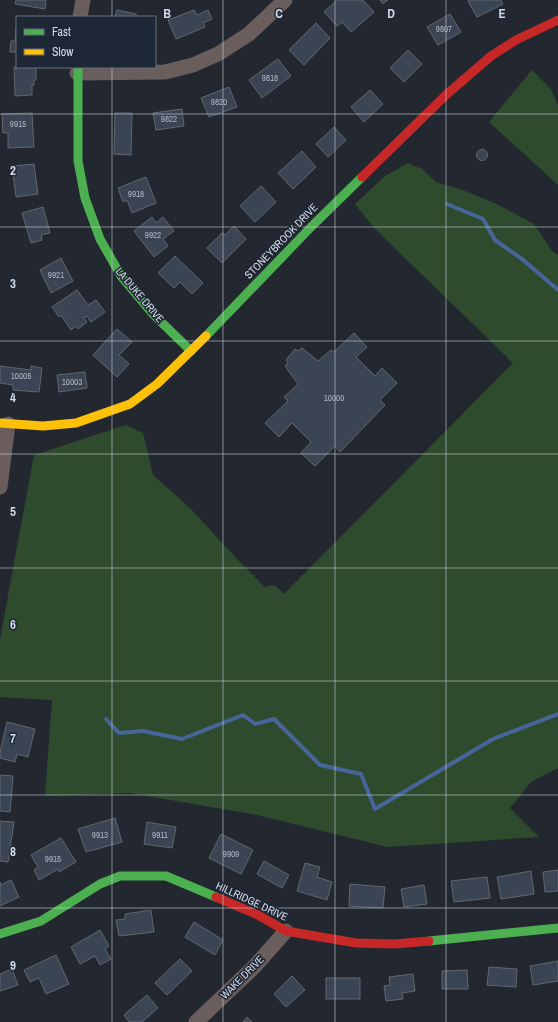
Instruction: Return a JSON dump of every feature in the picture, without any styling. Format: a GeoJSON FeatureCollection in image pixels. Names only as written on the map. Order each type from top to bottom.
{"type":"FeatureCollection","features":[{"type":"Feature","properties":{"kind":"street"},"geometry":{"type":"LineString","coordinates":[[80,16],[83,0]]}},
{"type":"Feature","properties":{"kind":"street"},"geometry":{"type":"LineString","coordinates":[[78,70],[165,72],[193,65],[218,54],[249,34],[285,0]]}},
{"type":"Feature","properties":{"kind":"street","name":"STONEYBROOK DRIVE"},"geometry":{"type":"LineString","coordinates":[[4,423],[43,426],[76,423],[130,404],[157,384],[191,351],[311,227],[447,94],[491,56],[516,40],[558,20]]}},
{"type":"Feature","properties":{"kind":"street","name":"LA DUKE DRIVE"},"geometry":{"type":"LineString","coordinates":[[78,70],[78,160],[85,198],[100,238],[121,276],[153,314],[191,351]]}},
{"type":"Feature","properties":{"kind":"street"},"geometry":{"type":"LineString","coordinates":[[0,487],[4,423]]}},
{"type":"Feature","properties":{"kind":"street","name":"HILLRIDGE DRIVE"},"geometry":{"type":"LineString","coordinates":[[0,934],[41,921],[100,884],[120,876],[143,875],[166,876],[258,915],[286,931],[356,942],[395,944],[558,928]]}},
{"type":"Feature","properties":{"kind":"street","name":"WAKE DRIVE"},"geometry":{"type":"LineString","coordinates":[[196,1022],[254,967],[286,931]]}},
{"type":"Feature","properties":{"kind":"green space"},"geometry":{"type":"Polygon","coordinates":[[[532,70],[551,89],[558,106],[558,185],[489,122],[532,70]]]}},
{"type":"Feature","properties":{"kind":"green space"},"geometry":{"type":"Polygon","coordinates":[[[408,163],[422,169],[436,182],[468,192],[499,205],[534,224],[552,251],[558,255],[558,768],[531,782],[510,808],[539,837],[388,847],[257,815],[130,793],[45,796],[52,700],[0,697],[0,639],[34,455],[126,425],[143,433],[153,475],[190,508],[265,587],[274,585],[284,594],[513,363],[374,228],[355,204],[385,176],[408,163]]]}},
{"type":"Feature","properties":{"kind":"building"},"geometry":{"type":"Polygon","coordinates":[[[16,0],[46,0],[45,9],[15,4],[16,0]]]}},
{"type":"Feature","properties":{"kind":"building"},"geometry":{"type":"Polygon","coordinates":[[[337,0],[363,0],[374,12],[351,32],[342,22],[337,26],[324,12],[337,0]]]}},
{"type":"Feature","properties":{"kind":"building"},"geometry":{"type":"Polygon","coordinates":[[[380,0],[388,0],[383,4],[380,0]]]}},
{"type":"Feature","properties":{"kind":"building"},"geometry":{"type":"Polygon","coordinates":[[[501,0],[503,4],[477,17],[468,1],[501,0]]]}},
{"type":"Feature","properties":{"kind":"building"},"geometry":{"type":"Polygon","coordinates":[[[117,10],[136,14],[136,16],[115,16],[117,10]]]}},
{"type":"Feature","properties":{"kind":"building"},"geometry":{"type":"Polygon","coordinates":[[[194,10],[197,15],[208,10],[212,19],[203,23],[205,27],[176,39],[168,20],[194,10]]]}},
{"type":"Feature","properties":{"kind":"building"},"geometry":{"type":"Polygon","coordinates":[[[450,14],[461,32],[438,45],[427,27],[450,14]]]}},
{"type":"Feature","properties":{"kind":"building"},"geometry":{"type":"Polygon","coordinates":[[[316,23],[330,38],[304,65],[289,50],[316,23]]]}},
{"type":"Feature","properties":{"kind":"building"},"geometry":{"type":"Polygon","coordinates":[[[16,28],[16,52],[10,52],[11,41],[15,41],[16,28]]]}},
{"type":"Feature","properties":{"kind":"building"},"geometry":{"type":"Polygon","coordinates":[[[408,50],[422,64],[404,82],[390,68],[408,50]]]}},
{"type":"Feature","properties":{"kind":"building"},"geometry":{"type":"Polygon","coordinates":[[[278,59],[291,76],[262,98],[249,80],[278,59]]]}},
{"type":"Feature","properties":{"kind":"building"},"geometry":{"type":"Polygon","coordinates":[[[14,67],[36,68],[36,80],[34,80],[34,85],[32,85],[32,95],[15,96],[14,67]]]}},
{"type":"Feature","properties":{"kind":"building"},"geometry":{"type":"Polygon","coordinates":[[[229,87],[237,107],[209,117],[201,98],[229,87]]]}},
{"type":"Feature","properties":{"kind":"building"},"geometry":{"type":"Polygon","coordinates":[[[370,90],[383,104],[364,122],[351,107],[370,90]]]}},
{"type":"Feature","properties":{"kind":"building"},"geometry":{"type":"Polygon","coordinates":[[[182,109],[184,126],[156,130],[153,113],[182,109]]]}},
{"type":"Feature","properties":{"kind":"building"},"geometry":{"type":"Polygon","coordinates":[[[32,113],[34,147],[8,148],[8,133],[3,133],[2,114],[32,113]]]}},
{"type":"Feature","properties":{"kind":"building"},"geometry":{"type":"Polygon","coordinates":[[[115,113],[132,113],[131,155],[114,154],[115,113]]]}},
{"type":"Feature","properties":{"kind":"building"},"geometry":{"type":"Polygon","coordinates":[[[334,127],[346,140],[328,157],[316,144],[334,127]]]}},
{"type":"Feature","properties":{"kind":"building"},"geometry":{"type":"Polygon","coordinates":[[[480,150],[484,150],[486,151],[486,159],[480,160],[477,157],[477,153],[480,150]]]}},
{"type":"Feature","properties":{"kind":"building"},"geometry":{"type":"Polygon","coordinates":[[[302,151],[316,167],[293,189],[278,173],[302,151]]]}},
{"type":"Feature","properties":{"kind":"building"},"geometry":{"type":"Polygon","coordinates":[[[34,164],[38,194],[16,197],[12,166],[34,164]]]}},
{"type":"Feature","properties":{"kind":"building"},"geometry":{"type":"Polygon","coordinates":[[[146,177],[156,203],[132,213],[127,200],[123,202],[118,188],[146,177]]]}},
{"type":"Feature","properties":{"kind":"building"},"geometry":{"type":"Polygon","coordinates":[[[261,186],[276,202],[255,222],[240,206],[261,186]]]}},
{"type":"Feature","properties":{"kind":"building"},"geometry":{"type":"Polygon","coordinates":[[[43,207],[50,233],[41,235],[42,240],[31,243],[22,213],[43,207]]]}},
{"type":"Feature","properties":{"kind":"building"},"geometry":{"type":"Polygon","coordinates":[[[152,217],[156,223],[163,217],[174,231],[163,239],[168,246],[154,257],[134,231],[152,217]]]}},
{"type":"Feature","properties":{"kind":"building"},"geometry":{"type":"Polygon","coordinates":[[[234,226],[246,239],[222,263],[207,248],[222,233],[225,235],[234,226]]]}},
{"type":"Feature","properties":{"kind":"building"},"geometry":{"type":"Polygon","coordinates":[[[175,256],[203,283],[192,294],[180,282],[174,288],[158,273],[175,256]]]}},
{"type":"Feature","properties":{"kind":"building"},"geometry":{"type":"Polygon","coordinates":[[[61,258],[73,281],[51,293],[40,270],[61,258]]]}},
{"type":"Feature","properties":{"kind":"building"},"geometry":{"type":"Polygon","coordinates":[[[77,290],[88,305],[96,300],[105,312],[91,322],[87,316],[84,318],[87,322],[78,329],[76,326],[71,330],[61,315],[59,317],[52,307],[77,290]]]}},
{"type":"Feature","properties":{"kind":"building"},"geometry":{"type":"Polygon","coordinates":[[[117,329],[132,342],[119,355],[129,364],[117,377],[93,355],[117,329]]]}},
{"type":"Feature","properties":{"kind":"building"},"geometry":{"type":"Polygon","coordinates":[[[354,333],[367,347],[356,357],[375,376],[382,368],[397,383],[380,400],[385,405],[343,449],[340,452],[335,446],[315,466],[301,453],[311,442],[292,423],[279,437],[265,423],[288,401],[284,397],[298,384],[285,366],[288,363],[286,360],[295,349],[298,351],[302,348],[318,361],[331,350],[334,352],[354,333]]]}},
{"type":"Feature","properties":{"kind":"building"},"geometry":{"type":"Polygon","coordinates":[[[0,366],[31,370],[31,366],[42,368],[39,392],[13,390],[13,385],[0,383],[0,366]]]}},
{"type":"Feature","properties":{"kind":"building"},"geometry":{"type":"Polygon","coordinates":[[[85,372],[87,388],[59,392],[57,375],[85,372]]]}},
{"type":"Feature","properties":{"kind":"building"},"geometry":{"type":"Polygon","coordinates":[[[7,722],[35,729],[28,757],[17,754],[15,762],[0,758],[7,722]]]}},
{"type":"Feature","properties":{"kind":"building"},"geometry":{"type":"Polygon","coordinates":[[[0,775],[13,776],[10,812],[0,811],[0,775]]]}},
{"type":"Feature","properties":{"kind":"building"},"geometry":{"type":"Polygon","coordinates":[[[115,818],[122,842],[86,852],[78,829],[115,818]]]}},
{"type":"Feature","properties":{"kind":"building"},"geometry":{"type":"Polygon","coordinates":[[[0,821],[14,822],[8,862],[0,861],[0,821]]]}},
{"type":"Feature","properties":{"kind":"building"},"geometry":{"type":"Polygon","coordinates":[[[147,822],[176,827],[172,848],[144,844],[147,822]]]}},
{"type":"Feature","properties":{"kind":"building"},"geometry":{"type":"Polygon","coordinates":[[[221,834],[253,850],[241,874],[209,858],[221,834]]]}},
{"type":"Feature","properties":{"kind":"building"},"geometry":{"type":"Polygon","coordinates":[[[61,838],[76,862],[59,872],[58,869],[39,880],[34,870],[38,867],[31,855],[61,838]]]}},
{"type":"Feature","properties":{"kind":"building"},"geometry":{"type":"Polygon","coordinates":[[[264,861],[289,875],[282,888],[257,874],[264,861]]]}},
{"type":"Feature","properties":{"kind":"building"},"geometry":{"type":"Polygon","coordinates":[[[305,863],[320,867],[317,877],[332,882],[327,900],[297,891],[305,863]]]}},
{"type":"Feature","properties":{"kind":"building"},"geometry":{"type":"Polygon","coordinates":[[[558,870],[558,891],[545,892],[543,872],[558,870]]]}},
{"type":"Feature","properties":{"kind":"building"},"geometry":{"type":"Polygon","coordinates":[[[531,871],[534,894],[501,899],[497,877],[531,871]]]}},
{"type":"Feature","properties":{"kind":"building"},"geometry":{"type":"Polygon","coordinates":[[[487,877],[490,898],[454,902],[451,881],[487,877]]]}},
{"type":"Feature","properties":{"kind":"building"},"geometry":{"type":"Polygon","coordinates":[[[11,880],[19,897],[0,906],[0,882],[1,885],[11,880]]]}},
{"type":"Feature","properties":{"kind":"building"},"geometry":{"type":"Polygon","coordinates":[[[350,884],[385,887],[383,908],[349,906],[350,884]]]}},
{"type":"Feature","properties":{"kind":"building"},"geometry":{"type":"Polygon","coordinates":[[[424,885],[427,904],[404,907],[401,889],[424,885]]]}},
{"type":"Feature","properties":{"kind":"building"},"geometry":{"type":"Polygon","coordinates":[[[151,910],[154,932],[119,936],[116,920],[125,919],[125,914],[151,910]]]}},
{"type":"Feature","properties":{"kind":"building"},"geometry":{"type":"Polygon","coordinates":[[[194,922],[223,940],[215,955],[185,937],[194,922]]]}},
{"type":"Feature","properties":{"kind":"building"},"geometry":{"type":"Polygon","coordinates":[[[100,930],[109,946],[105,949],[111,959],[100,965],[95,956],[80,964],[71,947],[100,930]]]}},
{"type":"Feature","properties":{"kind":"building"},"geometry":{"type":"Polygon","coordinates":[[[56,955],[69,984],[46,994],[39,978],[30,982],[24,970],[56,955]]]}},
{"type":"Feature","properties":{"kind":"building"},"geometry":{"type":"Polygon","coordinates":[[[180,959],[192,971],[167,995],[155,983],[180,959]]]}},
{"type":"Feature","properties":{"kind":"building"},"geometry":{"type":"Polygon","coordinates":[[[558,961],[558,981],[533,985],[530,966],[558,961]]]}},
{"type":"Feature","properties":{"kind":"building"},"geometry":{"type":"Polygon","coordinates":[[[489,967],[517,969],[516,987],[487,985],[489,967]]]}},
{"type":"Feature","properties":{"kind":"building"},"geometry":{"type":"Polygon","coordinates":[[[12,969],[18,985],[0,991],[0,974],[12,969]]]}},
{"type":"Feature","properties":{"kind":"building"},"geometry":{"type":"Polygon","coordinates":[[[467,970],[468,989],[442,989],[442,971],[467,970]]]}},
{"type":"Feature","properties":{"kind":"building"},"geometry":{"type":"Polygon","coordinates":[[[413,974],[415,991],[402,993],[403,999],[386,1001],[384,986],[390,985],[389,977],[413,974]]]}},
{"type":"Feature","properties":{"kind":"building"},"geometry":{"type":"Polygon","coordinates":[[[292,976],[305,990],[286,1007],[274,994],[292,976]]]}},
{"type":"Feature","properties":{"kind":"building"},"geometry":{"type":"Polygon","coordinates":[[[326,978],[360,978],[360,999],[326,999],[326,978]]]}},
{"type":"Feature","properties":{"kind":"building"},"geometry":{"type":"Polygon","coordinates":[[[147,995],[158,1008],[142,1022],[129,1022],[124,1015],[147,995]]]}},
{"type":"Feature","properties":{"kind":"building"},"geometry":{"type":"Polygon","coordinates":[[[247,1017],[252,1022],[243,1022],[247,1017]]]}},
{"type":"Feature","properties":{"kind":"waterway"},"geometry":{"type":"LineString","coordinates":[[447,204],[483,219],[495,240],[522,259],[558,290]]}},
{"type":"Feature","properties":{"kind":"waterway"},"geometry":{"type":"LineString","coordinates":[[106,719],[119,733],[143,731],[182,739],[243,715],[255,724],[274,719],[320,765],[361,774],[375,809],[493,739],[558,714]]}},
{"type":"Feature","properties":{"kind":"traffic: fast"},"geometry":{"type":"LineString","coordinates":[[78,68],[78,161],[85,198],[100,239],[121,276],[153,314],[191,351]]}},
{"type":"Feature","properties":{"kind":"traffic: fast"},"geometry":{"type":"LineString","coordinates":[[206,336],[311,227],[362,177]]}},
{"type":"Feature","properties":{"kind":"traffic: fast"},"geometry":{"type":"LineString","coordinates":[[0,934],[41,921],[100,884],[120,876],[166,876],[216,897]]}},
{"type":"Feature","properties":{"kind":"traffic: fast"},"geometry":{"type":"LineString","coordinates":[[429,941],[558,928]]}},
{"type":"Feature","properties":{"kind":"traffic: slow"},"geometry":{"type":"LineString","coordinates":[[0,423],[43,426],[76,423],[130,404],[157,384],[206,336]]}},
{"type":"Feature","properties":{"kind":"traffic: jam"},"geometry":{"type":"LineString","coordinates":[[362,177],[447,94],[491,56],[516,40],[558,20]]}},
{"type":"Feature","properties":{"kind":"traffic: jam"},"geometry":{"type":"LineString","coordinates":[[216,897],[258,915],[286,931],[356,943],[395,944],[429,941]]}}]}
